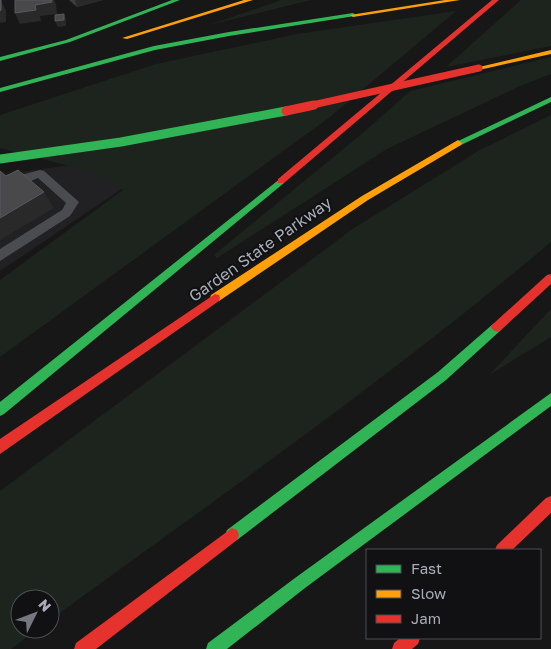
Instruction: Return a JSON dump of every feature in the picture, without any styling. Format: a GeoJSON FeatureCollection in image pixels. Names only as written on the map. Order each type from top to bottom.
{"type":"FeatureCollection","features":[{"type":"Feature","properties":{"kind":"main road"},"geometry":{"type":"LineString","coordinates":[[0,59],[68,41],[177,0]]}},
{"type":"Feature","properties":{"kind":"main road"},"geometry":{"type":"LineString","coordinates":[[111,43],[250,0]]}},
{"type":"Feature","properties":{"kind":"main road"},"geometry":{"type":"LineString","coordinates":[[215,36],[457,0]]}},
{"type":"Feature","properties":{"kind":"main road"},"geometry":{"type":"LineString","coordinates":[[0,410],[254,204],[496,0]]}},
{"type":"Feature","properties":{"kind":"main road"},"geometry":{"type":"LineString","coordinates":[[0,90],[87,64],[215,36],[298,12]]}},
{"type":"Feature","properties":{"kind":"main road"},"geometry":{"type":"LineString","coordinates":[[25,41],[111,25]]}},
{"type":"Feature","properties":{"kind":"main road"},"geometry":{"type":"LineString","coordinates":[[0,159],[125,141],[283,112],[551,52]]}},
{"type":"Feature","properties":{"kind":"main road","name":"Garden State Parkway"},"geometry":{"type":"LineString","coordinates":[[0,447],[339,213],[410,169],[465,139],[551,99]]}},
{"type":"Feature","properties":{"kind":"main road"},"geometry":{"type":"LineString","coordinates":[[82,649],[442,376],[551,278]]}},
{"type":"Feature","properties":{"kind":"main road"},"geometry":{"type":"LineString","coordinates":[[214,649],[300,583],[551,399]]}},
{"type":"Feature","properties":{"kind":"main road"},"geometry":{"type":"LineString","coordinates":[[503,549],[551,502]]}},
{"type":"Feature","properties":{"kind":"main road"},"geometry":{"type":"LineString","coordinates":[[400,649],[411,639]]}},
{"type":"Feature","properties":{"kind":"lane"},"geometry":{"type":"LineString","coordinates":[[0,190],[25,178],[40,174],[74,202],[66,213],[0,256]]}},
{"type":"Feature","properties":{"kind":"shaded area"},"geometry":{"type":"Polygon","coordinates":[[[281,0],[311,0],[209,25],[281,0]]]}},
{"type":"Feature","properties":{"kind":"shaded area"},"geometry":{"type":"Polygon","coordinates":[[[521,0],[551,0],[551,46],[446,67],[521,0]]]}},
{"type":"Feature","properties":{"kind":"shaded area"},"geometry":{"type":"Polygon","coordinates":[[[456,11],[330,117],[0,357],[0,280],[123,190],[92,172],[0,148],[0,115],[156,64],[297,34],[456,11]]]}},
{"type":"Feature","properties":{"kind":"shaded area"},"geometry":{"type":"Polygon","coordinates":[[[551,57],[551,74],[518,87],[387,149],[217,258],[214,255],[364,132],[410,91],[551,57]]]}},
{"type":"Feature","properties":{"kind":"shaded area"},"geometry":{"type":"Polygon","coordinates":[[[551,115],[551,242],[429,341],[367,388],[60,613],[60,589],[10,589],[10,639],[24,639],[11,649],[0,649],[0,491],[354,228],[480,150],[551,115]]]}},
{"type":"Feature","properties":{"kind":"shaded area"},"geometry":{"type":"Polygon","coordinates":[[[181,149],[0,271],[0,175],[181,149]]]}},
{"type":"Feature","properties":{"kind":"shaded area"},"geometry":{"type":"Polygon","coordinates":[[[551,309],[551,337],[489,375],[551,309]]]}},
{"type":"Feature","properties":{"kind":"building"},"geometry":{"type":"Polygon","coordinates":[[[15,0],[52,0],[52,2],[35,5],[36,10],[15,13],[15,0]]]}},
{"type":"Feature","properties":{"kind":"building"},"geometry":{"type":"Polygon","coordinates":[[[64,14],[64,20],[55,21],[55,15],[64,14]]]}},
{"type":"Feature","properties":{"kind":"building"},"geometry":{"type":"Polygon","coordinates":[[[18,170],[44,192],[0,218],[0,171],[6,176],[18,170]]]}},
{"type":"Feature","properties":{"kind":"traffic: fast"},"geometry":{"type":"LineString","coordinates":[[0,59],[68,41],[177,0]]}},
{"type":"Feature","properties":{"kind":"traffic: fast"},"geometry":{"type":"LineString","coordinates":[[0,90],[154,48],[229,34],[353,15]]}},
{"type":"Feature","properties":{"kind":"traffic: fast"},"geometry":{"type":"LineString","coordinates":[[458,143],[551,99]]}},
{"type":"Feature","properties":{"kind":"traffic: fast"},"geometry":{"type":"LineString","coordinates":[[0,159],[121,142],[286,111]]}},
{"type":"Feature","properties":{"kind":"traffic: fast"},"geometry":{"type":"LineString","coordinates":[[0,410],[281,181]]}},
{"type":"Feature","properties":{"kind":"traffic: fast"},"geometry":{"type":"LineString","coordinates":[[232,535],[442,376],[497,327]]}},
{"type":"Feature","properties":{"kind":"traffic: fast"},"geometry":{"type":"LineString","coordinates":[[214,649],[300,583],[551,399]]}},
{"type":"Feature","properties":{"kind":"traffic: slow"},"geometry":{"type":"LineString","coordinates":[[125,38],[250,0]]}},
{"type":"Feature","properties":{"kind":"traffic: slow"},"geometry":{"type":"LineString","coordinates":[[353,15],[457,0]]}},
{"type":"Feature","properties":{"kind":"traffic: slow"},"geometry":{"type":"LineString","coordinates":[[479,68],[551,52]]}},
{"type":"Feature","properties":{"kind":"traffic: slow"},"geometry":{"type":"LineString","coordinates":[[215,298],[365,198],[458,143]]}},
{"type":"Feature","properties":{"kind":"traffic: jam"},"geometry":{"type":"LineString","coordinates":[[281,181],[496,0]]}},
{"type":"Feature","properties":{"kind":"traffic: jam"},"geometry":{"type":"LineString","coordinates":[[286,111],[479,68]]}},
{"type":"Feature","properties":{"kind":"traffic: jam"},"geometry":{"type":"LineString","coordinates":[[497,327],[551,278]]}},
{"type":"Feature","properties":{"kind":"traffic: jam"},"geometry":{"type":"LineString","coordinates":[[0,447],[215,298]]}},
{"type":"Feature","properties":{"kind":"traffic: jam"},"geometry":{"type":"LineString","coordinates":[[503,549],[551,503]]}},
{"type":"Feature","properties":{"kind":"traffic: jam"},"geometry":{"type":"LineString","coordinates":[[82,649],[232,535]]}},
{"type":"Feature","properties":{"kind":"traffic: jam"},"geometry":{"type":"LineString","coordinates":[[400,649],[411,639]]}}]}
